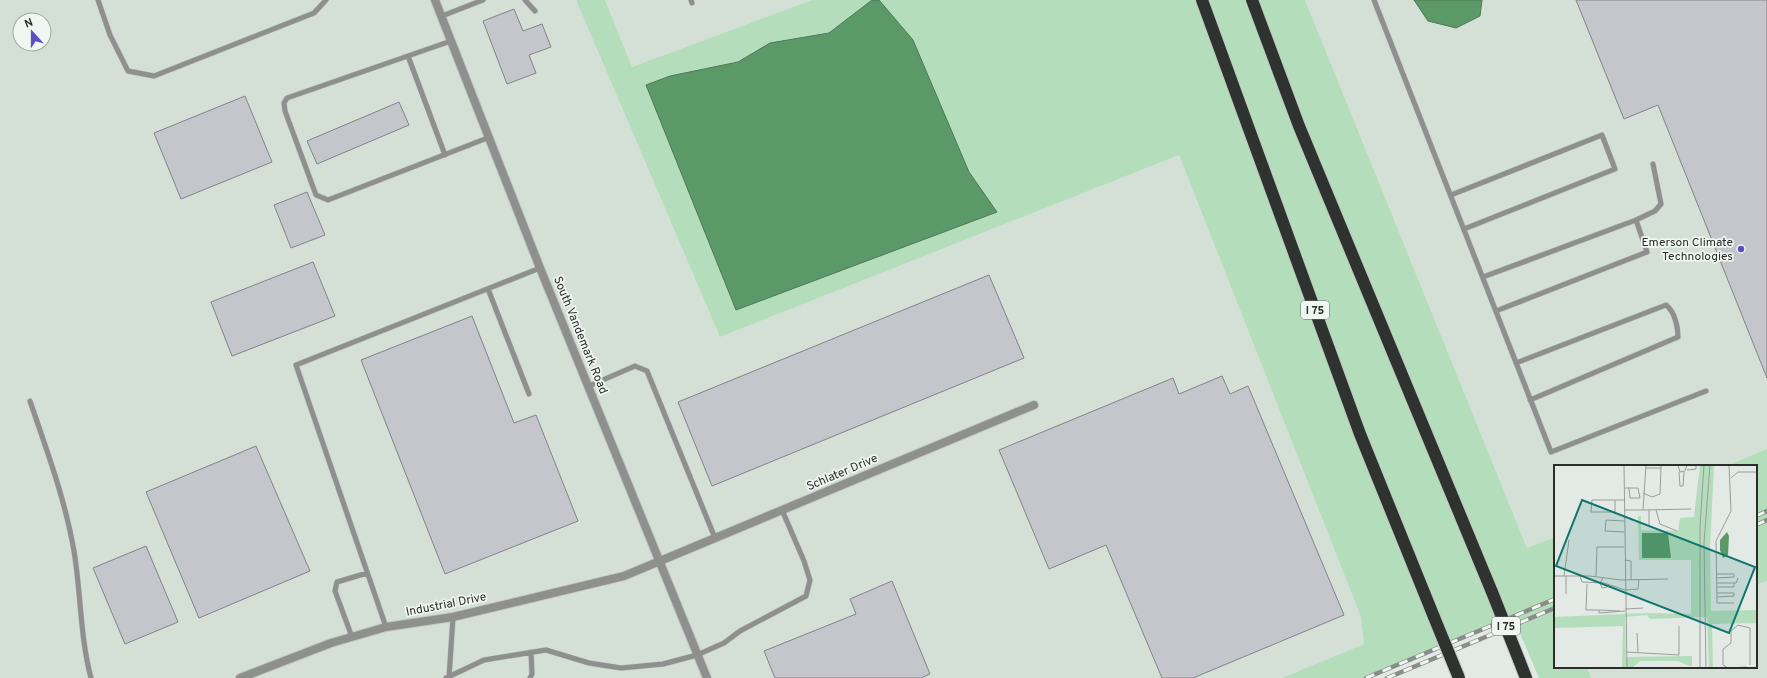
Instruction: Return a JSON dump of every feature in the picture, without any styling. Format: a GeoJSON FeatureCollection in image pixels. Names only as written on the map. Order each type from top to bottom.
{"type":"FeatureCollection","features":[{"type":"Feature","properties":{"kind":"highway","name":"I 75"},"geometry":{"type":"LineString","coordinates":[[1202,0],[1360,434],[1459,678]]}},
{"type":"Feature","properties":{"kind":"highway","name":"I 75"},"geometry":{"type":"LineString","coordinates":[[1252,0],[1299,126],[1492,592],[1526,678]]}},
{"type":"Feature","properties":{"kind":"street","name":"South Vandemark Road"},"geometry":{"type":"LineString","coordinates":[[435,0],[490,137],[540,268],[707,678]]}},
{"type":"Feature","properties":{"kind":"street","name":"Schlater Drive"},"geometry":{"type":"LineString","coordinates":[[660,561],[1034,406]]}},
{"type":"Feature","properties":{"kind":"street","name":"Industrial Drive"},"geometry":{"type":"LineString","coordinates":[[242,678],[331,643],[386,627],[453,617],[624,576],[660,561]]}},
{"type":"Feature","properties":{"kind":"lane"},"geometry":{"type":"LineString","coordinates":[[98,0],[110,35],[128,71],[154,76],[314,13],[326,0]]}},
{"type":"Feature","properties":{"kind":"lane"},"geometry":{"type":"LineString","coordinates":[[442,16],[483,0]]}},
{"type":"Feature","properties":{"kind":"lane"},"geometry":{"type":"LineString","coordinates":[[525,0],[535,11]]}},
{"type":"Feature","properties":{"kind":"lane"},"geometry":{"type":"LineString","coordinates":[[1374,0],[1551,452],[1706,391]]}},
{"type":"Feature","properties":{"kind":"lane"},"geometry":{"type":"LineString","coordinates":[[451,41],[287,98],[284,103],[285,111],[316,195],[328,200],[490,137]]}},
{"type":"Feature","properties":{"kind":"lane"},"geometry":{"type":"LineString","coordinates":[[408,56],[445,154]]}},
{"type":"Feature","properties":{"kind":"lane"},"geometry":{"type":"LineString","coordinates":[[1451,196],[1602,135],[1615,168],[1464,229]]}},
{"type":"Feature","properties":{"kind":"lane"},"geometry":{"type":"LineString","coordinates":[[1482,277],[1636,220],[1655,210],[1661,204],[1653,164]]}},
{"type":"Feature","properties":{"kind":"lane"},"geometry":{"type":"LineString","coordinates":[[1496,311],[1647,252],[1636,220]]}},
{"type":"Feature","properties":{"kind":"lane"},"geometry":{"type":"LineString","coordinates":[[386,627],[296,365],[540,268]]}},
{"type":"Feature","properties":{"kind":"lane"},"geometry":{"type":"LineString","coordinates":[[488,289],[529,394]]}},
{"type":"Feature","properties":{"kind":"lane"},"geometry":{"type":"LineString","coordinates":[[1516,363],[1666,305],[1670,308],[1676,322],[1678,337],[1530,400]]}},
{"type":"Feature","properties":{"kind":"lane"},"geometry":{"type":"LineString","coordinates":[[589,386],[635,366],[646,371],[714,538]]}},
{"type":"Feature","properties":{"kind":"lane"},"geometry":{"type":"LineString","coordinates":[[30,401],[59,484],[74,551],[80,606],[91,678]]}},
{"type":"Feature","properties":{"kind":"lane"},"geometry":{"type":"LineString","coordinates":[[448,678],[484,660],[546,650],[588,663],[621,668],[663,664],[697,654],[724,643],[740,631],[806,596],[810,580],[804,561],[782,510]]}},
{"type":"Feature","properties":{"kind":"lane"},"geometry":{"type":"LineString","coordinates":[[352,637],[335,591],[337,582],[367,573]]}},
{"type":"Feature","properties":{"kind":"lane"},"geometry":{"type":"LineString","coordinates":[[448,678],[453,617]]}},
{"type":"Feature","properties":{"kind":"lane"},"geometry":{"type":"LineString","coordinates":[[530,678],[532,674],[532,652]]}},
{"type":"Feature","properties":{"kind":"shaded area"},"geometry":{"type":"Polygon","coordinates":[[[0,0],[576,0],[720,337],[1179,155],[1361,617],[1364,644],[1282,678],[0,678],[0,0]]]}},
{"type":"Feature","properties":{"kind":"shaded area"},"geometry":{"type":"Polygon","coordinates":[[[576,0],[605,0],[632,67],[812,0],[872,0],[829,33],[770,43],[738,62],[670,76],[997,212],[969,172],[913,40],[879,0],[1305,0],[1527,548],[1554,537],[1554,668],[1587,668],[1591,678],[1539,678],[1513,617],[1366,678],[1282,678],[1364,644],[1361,617],[1179,155],[720,337],[576,0]]]}},
{"type":"Feature","properties":{"kind":"shaded area"},"geometry":{"type":"Polygon","coordinates":[[[605,0],[812,0],[632,67],[605,0]]]}},
{"type":"Feature","properties":{"kind":"shaded area"},"geometry":{"type":"Polygon","coordinates":[[[872,0],[879,0],[913,40],[969,172],[997,212],[736,310],[646,85],[670,76],[738,62],[770,43],[829,33],[872,0]]]}},
{"type":"Feature","properties":{"kind":"shaded area"},"geometry":{"type":"Polygon","coordinates":[[[1305,0],[1767,0],[1767,449],[1728,465],[1554,465],[1554,537],[1527,548],[1305,0]]]}},
{"type":"Feature","properties":{"kind":"shaded area"},"geometry":{"type":"Polygon","coordinates":[[[1414,0],[1482,0],[1480,16],[1456,28],[1428,21],[1414,0]]]}},
{"type":"Feature","properties":{"kind":"shaded area"},"geometry":{"type":"Polygon","coordinates":[[[1767,449],[1767,581],[1757,585],[1757,465],[1728,465],[1767,449]]]}},
{"type":"Feature","properties":{"kind":"shaded area"},"geometry":{"type":"Polygon","coordinates":[[[1767,581],[1767,678],[1591,678],[1587,668],[1757,668],[1757,585],[1767,581]]]}},
{"type":"Feature","properties":{"kind":"building","name":"Emerson Climate Technologies"},"geometry":{"type":"Polygon","coordinates":[[[1576,0],[1767,0],[1767,378],[1658,105],[1624,119],[1576,0]]]}},
{"type":"Feature","properties":{"kind":"building"},"geometry":{"type":"Polygon","coordinates":[[[514,9],[523,31],[542,24],[551,47],[529,55],[536,73],[507,84],[483,21],[514,9]]]}},
{"type":"Feature","properties":{"kind":"building"},"geometry":{"type":"Polygon","coordinates":[[[245,96],[272,162],[181,199],[154,133],[245,96]]]}},
{"type":"Feature","properties":{"kind":"building"},"geometry":{"type":"Polygon","coordinates":[[[399,102],[409,125],[317,164],[307,141],[399,102]]]}},
{"type":"Feature","properties":{"kind":"building"},"geometry":{"type":"Polygon","coordinates":[[[307,192],[325,235],[291,248],[274,205],[307,192]]]}},
{"type":"Feature","properties":{"kind":"building"},"geometry":{"type":"Polygon","coordinates":[[[313,262],[335,316],[232,356],[211,302],[313,262]]]}},
{"type":"Feature","properties":{"kind":"building"},"geometry":{"type":"Polygon","coordinates":[[[989,275],[1024,358],[712,486],[678,402],[989,275]]]}},
{"type":"Feature","properties":{"kind":"building"},"geometry":{"type":"Polygon","coordinates":[[[472,316],[514,423],[536,415],[578,521],[445,574],[361,360],[472,316]]]}},
{"type":"Feature","properties":{"kind":"building"},"geometry":{"type":"Polygon","coordinates":[[[1222,376],[1230,394],[1248,386],[1344,615],[1193,678],[1162,678],[1106,545],[1049,569],[999,450],[1173,378],[1179,394],[1222,376]]]}},
{"type":"Feature","properties":{"kind":"building"},"geometry":{"type":"Polygon","coordinates":[[[256,446],[310,571],[199,618],[146,492],[256,446]]]}},
{"type":"Feature","properties":{"kind":"building"},"geometry":{"type":"Polygon","coordinates":[[[146,546],[178,622],[125,644],[93,568],[146,546]]]}},
{"type":"Feature","properties":{"kind":"building"},"geometry":{"type":"Polygon","coordinates":[[[892,581],[930,674],[921,678],[775,678],[764,651],[856,614],[850,599],[892,581]]]}},
{"type":"Feature","properties":{"kind":"railway"},"geometry":{"type":"LineString","coordinates":[[1757,516],[1767,511]]}},
{"type":"Feature","properties":{"kind":"railway"},"geometry":{"type":"LineString","coordinates":[[1757,525],[1767,520]]}},
{"type":"Feature","properties":{"kind":"railway"},"geometry":{"type":"LineString","coordinates":[[1366,678],[1554,599]]}},
{"type":"Feature","properties":{"kind":"railway"},"geometry":{"type":"LineString","coordinates":[[1387,678],[1554,608]]}},
{"type":"Feature","properties":{"kind":"place","name":"Emerson Climate Technologies"},"geometry":{"type":"Point","coordinates":[1741,249]}}]}
